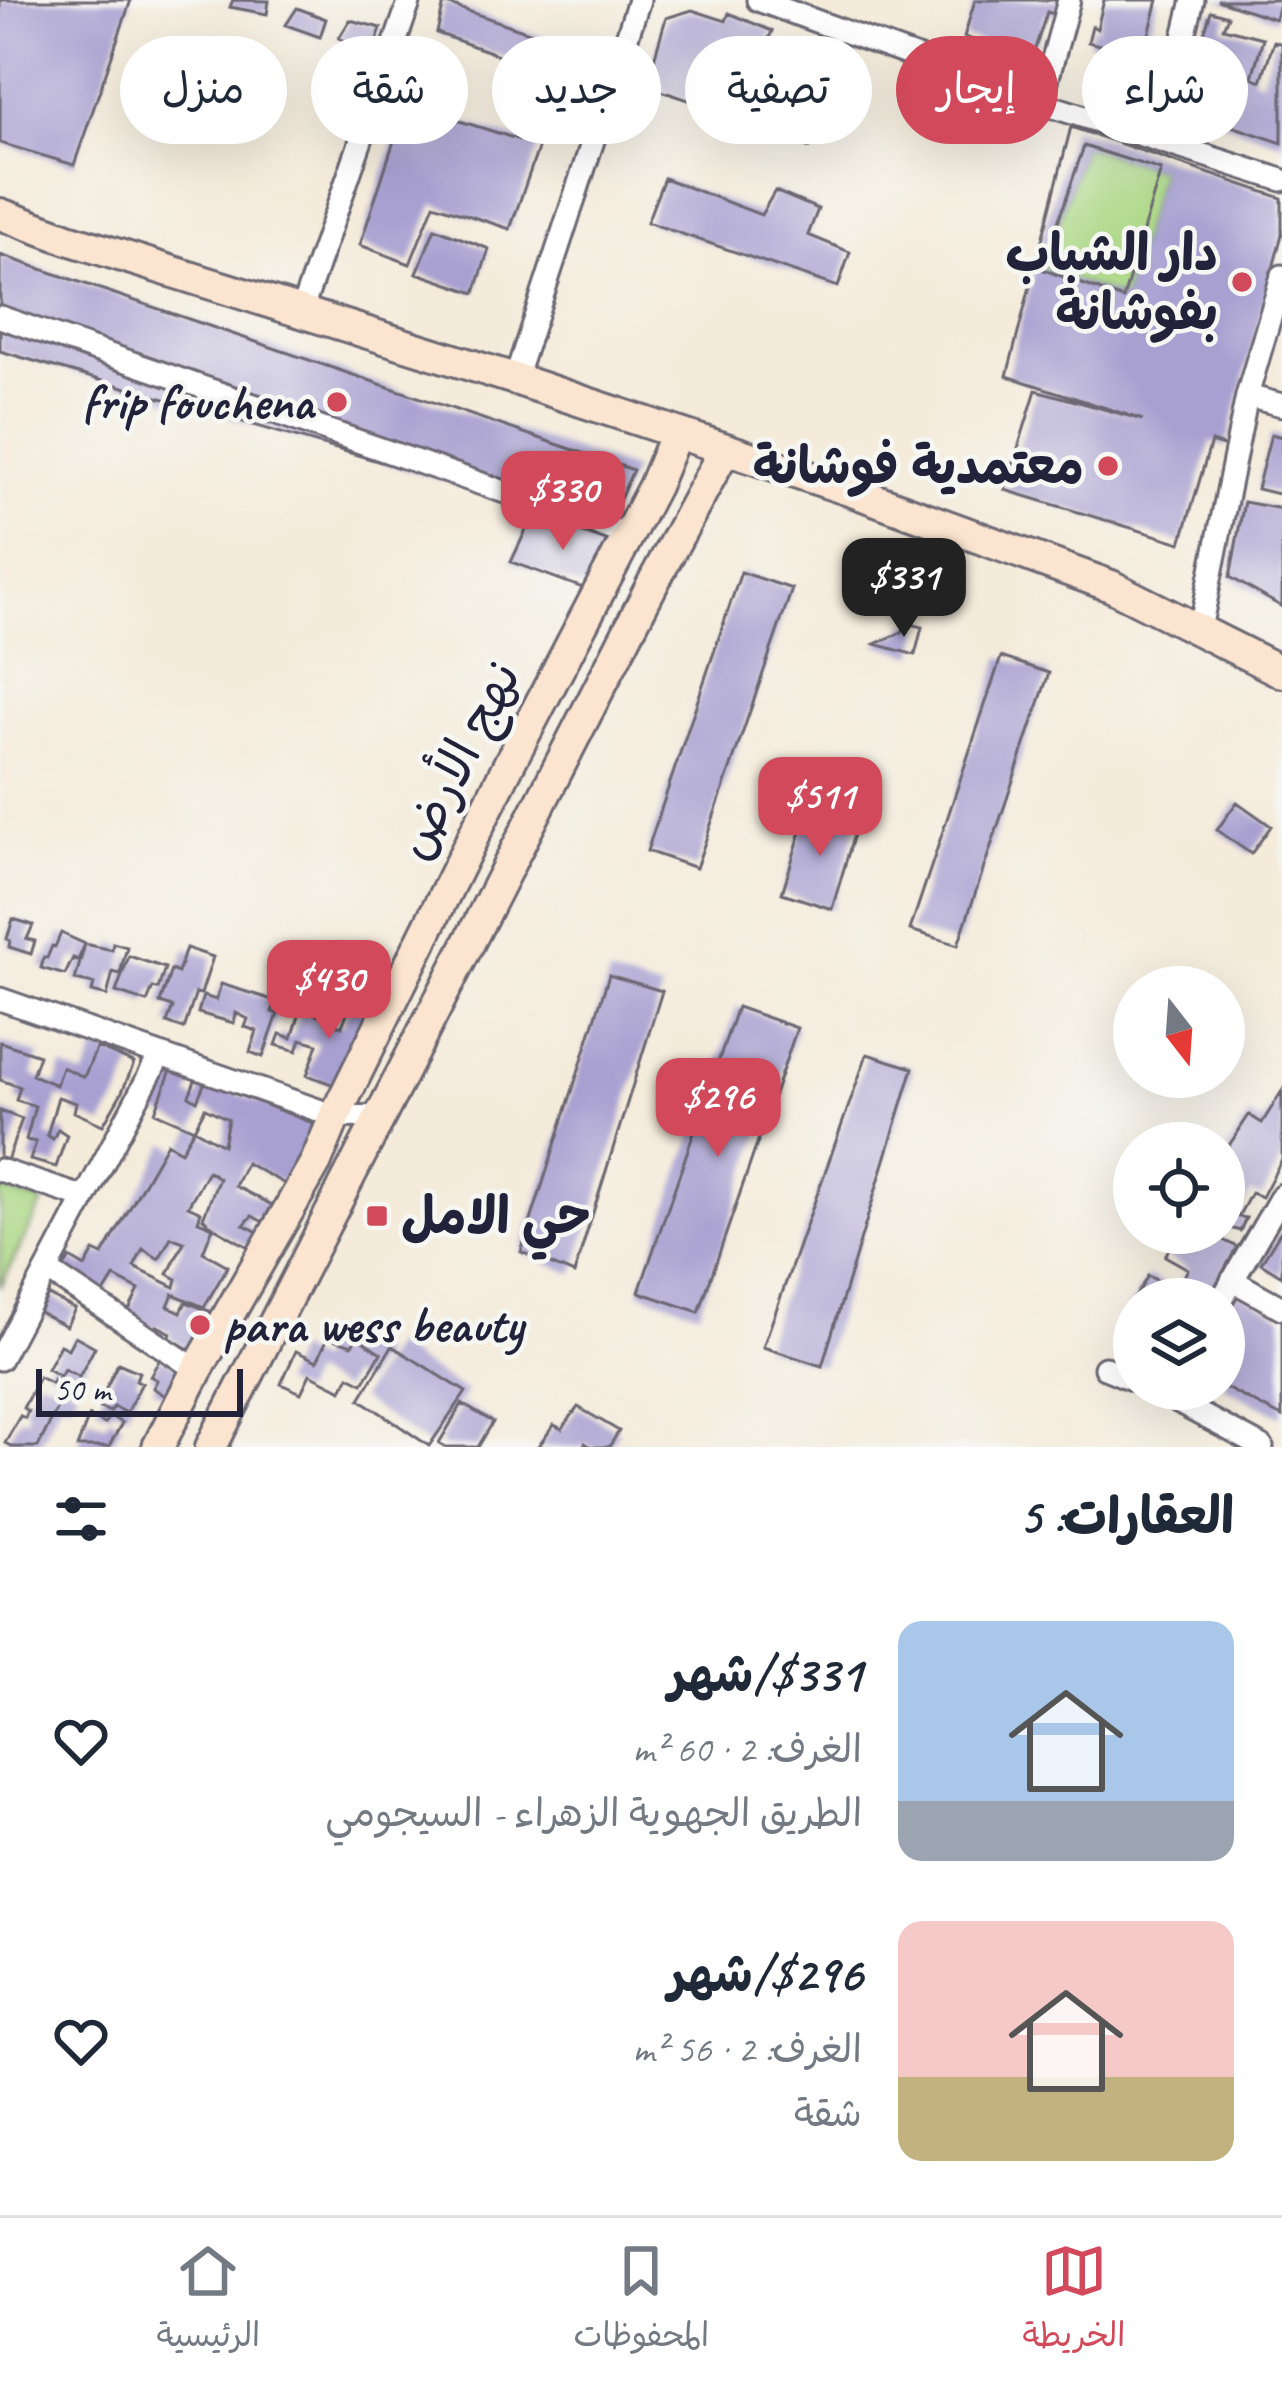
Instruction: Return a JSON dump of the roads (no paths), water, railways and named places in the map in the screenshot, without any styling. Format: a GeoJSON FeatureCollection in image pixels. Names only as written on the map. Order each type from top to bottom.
{"type":"FeatureCollection","features":[{"type":"Feature","properties":{"kind":"street"},"geometry":{"type":"LineString","coordinates":[[301,312],[410,0]]}},
{"type":"Feature","properties":{"kind":"street"},"geometry":{"type":"LineString","coordinates":[[515,379],[638,0]]}},
{"type":"Feature","properties":{"kind":"street"},"geometry":{"type":"LineString","coordinates":[[758,0],[896,50]]}},
{"type":"Feature","properties":{"kind":"street"},"geometry":{"type":"LineString","coordinates":[[1058,40],[1069,0]]}},
{"type":"Feature","properties":{"kind":"street"},"geometry":{"type":"LineString","coordinates":[[1184,36],[1193,0]]}},
{"type":"Feature","properties":{"kind":"street"},"geometry":{"type":"LineString","coordinates":[[1171,144],[1282,180]]}},
{"type":"Feature","properties":{"kind":"street"},"geometry":{"type":"LineString","coordinates":[[0,214],[852,491],[1112,586],[1282,672]]}},
{"type":"Feature","properties":{"kind":"street"},"geometry":{"type":"LineString","coordinates":[[1200,629],[1246,396],[1282,276]]}},
{"type":"Feature","properties":{"kind":"street"},"geometry":{"type":"LineString","coordinates":[[0,317],[626,534]]}},
{"type":"Feature","properties":{"kind":"street"},"geometry":{"type":"LineString","coordinates":[[1246,396],[1282,405]]}},
{"type":"Feature","properties":{"kind":"street","name":"نهج الأرض"},"geometry":{"type":"LineString","coordinates":[[158,1447],[316,1162],[511,760],[654,486],[676,433]]}},
{"type":"Feature","properties":{"kind":"street","name":"نهج الأرض"},"geometry":{"type":"LineString","coordinates":[[211,1447],[725,449]]}},
{"type":"Feature","properties":{"kind":"street"},"geometry":{"type":"LineString","coordinates":[[0,999],[335,1116],[382,1117]]}},
{"type":"Feature","properties":{"kind":"street"},"geometry":{"type":"LineString","coordinates":[[3,1345],[160,1054]]}},
{"type":"Feature","properties":{"kind":"street"},"geometry":{"type":"LineString","coordinates":[[0,1170],[85,1198]]}},
{"type":"Feature","properties":{"kind":"street"},"geometry":{"type":"LineString","coordinates":[[1234,1278],[1282,1195]]}},
{"type":"Feature","properties":{"kind":"street"},"geometry":{"type":"LineString","coordinates":[[47,1270],[197,1370]]}},
{"type":"Feature","properties":{"kind":"street"},"geometry":{"type":"LineString","coordinates":[[1245,1296],[1282,1308]]}},
{"type":"Feature","properties":{"kind":"street"},"geometry":{"type":"LineString","coordinates":[[1106,1368],[1113,1371]]}},
{"type":"Feature","properties":{"kind":"street"},"geometry":{"type":"LineString","coordinates":[[1198,1410],[1262,1447]]}},
{"type":"Feature","properties":{"kind":"place","name":"دار الشباب بفوشانة"},"geometry":{"type":"Point","coordinates":[1242,282]}},
{"type":"Feature","properties":{"kind":"place","name":"frip fouchena"},"geometry":{"type":"Point","coordinates":[337,402]}},
{"type":"Feature","properties":{"kind":"place","name":"معتمدية فوشانة"},"geometry":{"type":"Point","coordinates":[1108,466]}},
{"type":"Feature","properties":{"kind":"place","name":"حي الامل"},"geometry":{"type":"Point","coordinates":[377,1216]}},
{"type":"Feature","properties":{"kind":"place","name":"para wess beauty"},"geometry":{"type":"Point","coordinates":[200,1325]}}]}
